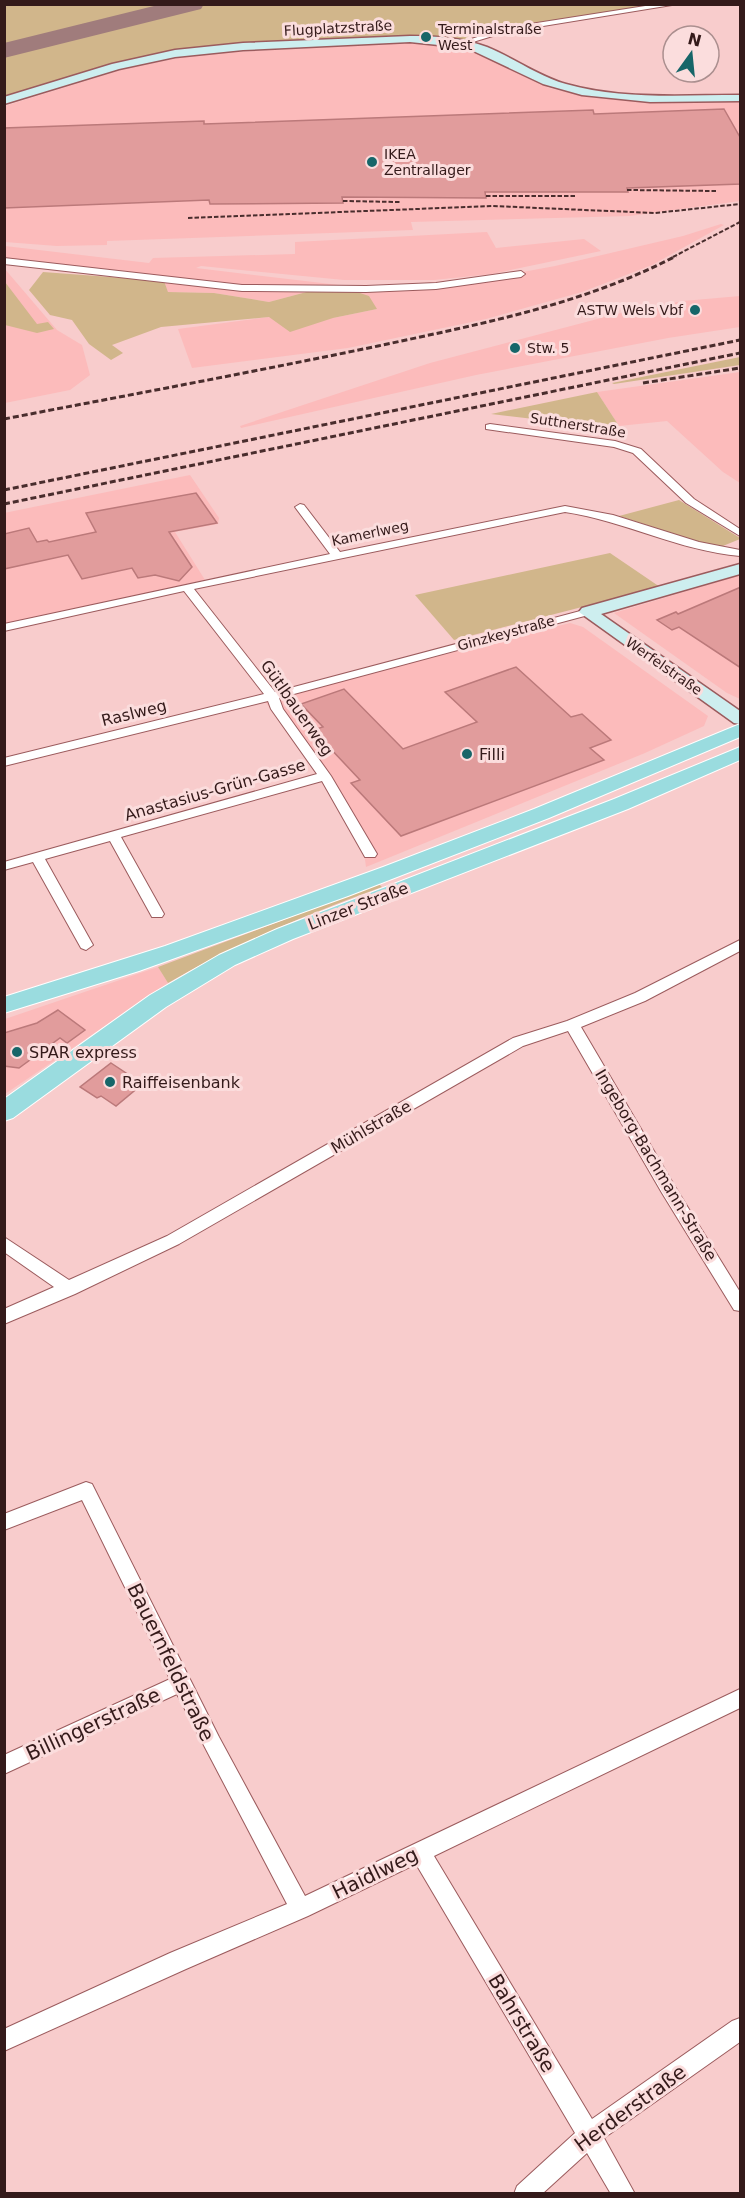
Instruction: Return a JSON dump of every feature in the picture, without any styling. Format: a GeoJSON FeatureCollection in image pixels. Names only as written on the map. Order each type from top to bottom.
{"type":"FeatureCollection","features":[{"type":"Feature","properties":{"kind":"main road","name":"Linzer Straße"},"geometry":{"type":"LineString","coordinates":[[4,1005],[155,958],[492,835],[604,790],[741,730]]}},
{"type":"Feature","properties":{"kind":"main road","name":"Linzer Straße"},"geometry":{"type":"LineString","coordinates":[[4,1112],[158,1001],[227,960],[285,934],[621,804],[741,753]]}},
{"type":"Feature","properties":{"kind":"street","name":"Flugplatzstraße"},"geometry":{"type":"LineString","coordinates":[[4,101],[131,63],[174,54],[410,39],[463,43],[505,30],[675,4]]}},
{"type":"Feature","properties":{"kind":"street"},"geometry":{"type":"LineString","coordinates":[[463,43],[500,56],[549,82],[591,93],[631,97],[741,98]]}},
{"type":"Feature","properties":{"kind":"street"},"geometry":{"type":"LineString","coordinates":[[4,261],[242,288],[366,289],[436,286],[521,274]]}},
{"type":"Feature","properties":{"kind":"street","name":"Suttnerstraße"},"geometry":{"type":"LineString","coordinates":[[490,427],[615,444],[637,452],[690,501],[741,533]]}},
{"type":"Feature","properties":{"kind":"street"},"geometry":{"type":"LineString","coordinates":[[300,507],[337,556]]}},
{"type":"Feature","properties":{"kind":"street","name":"Kamerlweg"},"geometry":{"type":"LineString","coordinates":[[4,628],[187,587],[565,509],[583,510],[718,551],[741,553]]}},
{"type":"Feature","properties":{"kind":"street","name":"Ginzkeystraße"},"geometry":{"type":"LineString","coordinates":[[272,696],[741,569]]}},
{"type":"Feature","properties":{"kind":"street","name":"Gütlbauerweg"},"geometry":{"type":"LineString","coordinates":[[187,587],[272,696],[277,709],[325,776],[370,854]]}},
{"type":"Feature","properties":{"kind":"street","name":"Werfelstraße"},"geometry":{"type":"LineString","coordinates":[[588,612],[741,719]]}},
{"type":"Feature","properties":{"kind":"street","name":"Raslweg"},"geometry":{"type":"LineString","coordinates":[[4,762],[272,696]]}},
{"type":"Feature","properties":{"kind":"street","name":"Anastasius-Grün-Gasse"},"geometry":{"type":"LineString","coordinates":[[4,866],[325,776]]}},
{"type":"Feature","properties":{"kind":"street","name":"Anastasius-Grün-Gasse"},"geometry":{"type":"LineString","coordinates":[[114,836],[157,914]]}},
{"type":"Feature","properties":{"kind":"street"},"geometry":{"type":"LineString","coordinates":[[37,857],[86,945]]}},
{"type":"Feature","properties":{"kind":"street","name":"Mühlstraße"},"geometry":{"type":"LineString","coordinates":[[4,1317],[174,1240],[518,1042],[572,1025],[648,994],[741,945]]}},
{"type":"Feature","properties":{"kind":"street","name":"Ingeborg-Bachmann-Straße"},"geometry":{"type":"LineString","coordinates":[[572,1025],[668,1189],[741,1305]]}},
{"type":"Feature","properties":{"kind":"street"},"geometry":{"type":"LineString","coordinates":[[4,1243],[69,1289]]}},
{"type":"Feature","properties":{"kind":"street","name":"Bauernfeldstraße"},"geometry":{"type":"LineString","coordinates":[[4,1522],[86,1490],[181,1683],[301,1909]]}},
{"type":"Feature","properties":{"kind":"street","name":"Billingerstraße"},"geometry":{"type":"LineString","coordinates":[[4,1766],[181,1683]]}},
{"type":"Feature","properties":{"kind":"street","name":"Haidlweg"},"geometry":{"type":"LineString","coordinates":[[4,2040],[178,1961],[301,1909],[741,1698]]}},
{"type":"Feature","properties":{"kind":"street","name":"Bahrstraße"},"geometry":{"type":"LineString","coordinates":[[420,1851],[624,2193]]}},
{"type":"Feature","properties":{"kind":"street","name":"Herderstraße"},"geometry":{"type":"LineString","coordinates":[[525,2193],[589,2135],[741,2029]]}},
{"type":"Feature","properties":{"kind":"shaded area"},"geometry":{"type":"Polygon","coordinates":[[[5,5],[670,5],[488,29],[466,39],[187,50],[5,99],[5,5]]]}},
{"type":"Feature","properties":{"kind":"shaded area"},"geometry":{"type":"Polygon","coordinates":[[[431,43],[471,50],[549,88],[594,98],[740,102],[740,201],[630,216],[411,222],[413,230],[107,241],[107,245],[57,246],[5,242],[5,106],[124,69],[198,54],[431,43]]]}},
{"type":"Feature","properties":{"kind":"shaded area"},"geometry":{"type":"Polygon","coordinates":[[[724,225],[652,265],[582,292],[486,319],[348,348],[192,368],[178,329],[269,317],[333,318],[377,309],[314,290],[269,302],[214,293],[168,292],[163,281],[5,261],[5,246],[149,263],[153,258],[295,254],[295,242],[487,232],[496,248],[584,239],[601,251],[492,274],[434,280],[344,280],[201,266],[196,268],[339,285],[416,285],[474,281],[555,266],[683,236],[724,225]]]}},
{"type":"Feature","properties":{"kind":"shaded area"},"geometry":{"type":"Polygon","coordinates":[[[4,268],[57,330],[82,345],[90,375],[70,390],[5,403],[4,268]]]}},
{"type":"Feature","properties":{"kind":"shaded area"},"geometry":{"type":"Polygon","coordinates":[[[43,272],[164,281],[168,292],[214,293],[269,302],[314,290],[354,291],[369,296],[377,309],[333,318],[290,332],[269,317],[161,327],[112,345],[123,353],[111,360],[89,344],[72,320],[50,315],[29,290],[43,272]]]}},
{"type":"Feature","properties":{"kind":"shaded area"},"geometry":{"type":"Polygon","coordinates":[[[5,282],[37,324],[48,322],[54,329],[37,333],[5,325],[5,282]]]}},
{"type":"Feature","properties":{"kind":"shaded area"},"geometry":{"type":"Polygon","coordinates":[[[740,296],[740,327],[668,338],[476,375],[241,428],[240,426],[430,363],[624,312],[683,301],[740,296]]]}},
{"type":"Feature","properties":{"kind":"shaded area"},"geometry":{"type":"Polygon","coordinates":[[[740,357],[740,365],[612,383],[740,357]]]}},
{"type":"Feature","properties":{"kind":"shaded area"},"geometry":{"type":"Polygon","coordinates":[[[740,372],[740,483],[723,472],[667,421],[619,426],[597,392],[740,372]]]}},
{"type":"Feature","properties":{"kind":"shaded area"},"geometry":{"type":"Polygon","coordinates":[[[597,392],[619,426],[611,428],[491,414],[597,392]]]}},
{"type":"Feature","properties":{"kind":"shaded area"},"geometry":{"type":"Polygon","coordinates":[[[190,475],[219,518],[218,524],[175,532],[205,580],[5,625],[4,513],[190,475]]]}},
{"type":"Feature","properties":{"kind":"shaded area"},"geometry":{"type":"Polygon","coordinates":[[[679,500],[740,539],[718,548],[619,516],[679,500]]]}},
{"type":"Feature","properties":{"kind":"shaded area"},"geometry":{"type":"Polygon","coordinates":[[[610,553],[660,587],[454,640],[415,595],[610,553]]]}},
{"type":"Feature","properties":{"kind":"shaded area"},"geometry":{"type":"Polygon","coordinates":[[[740,575],[740,699],[727,693],[614,613],[740,575]]]}},
{"type":"Feature","properties":{"kind":"shaded area"},"geometry":{"type":"Polygon","coordinates":[[[570,623],[583,627],[708,716],[704,726],[645,753],[366,867],[364,852],[319,775],[264,700],[570,623]]]}},
{"type":"Feature","properties":{"kind":"shaded area"},"geometry":{"type":"Polygon","coordinates":[[[379,884],[382,887],[273,930],[168,983],[158,967],[379,884]]]}},
{"type":"Feature","properties":{"kind":"shaded area"},"geometry":{"type":"Polygon","coordinates":[[[158,967],[168,983],[5,1094],[5,1019],[158,967]]]}},
{"type":"Feature","properties":{"kind":"building","name":"IKEA Zentrallager"},"geometry":{"type":"Polygon","coordinates":[[[724,109],[741,139],[741,184],[627,188],[628,192],[485,192],[486,198],[342,197],[343,203],[210,204],[209,200],[4,208],[4,128],[204,121],[204,124],[593,110],[594,114],[724,109]]]}},
{"type":"Feature","properties":{"kind":"building"},"geometry":{"type":"Polygon","coordinates":[[[196,493],[217,523],[169,532],[192,567],[179,581],[155,575],[138,578],[132,568],[82,579],[68,555],[4,569],[4,534],[29,528],[37,542],[47,540],[49,542],[96,532],[86,513],[196,493]]]}},
{"type":"Feature","properties":{"kind":"building"},"geometry":{"type":"Polygon","coordinates":[[[741,587],[741,668],[679,627],[672,630],[657,620],[676,612],[678,614],[741,587]]]}},
{"type":"Feature","properties":{"kind":"building","name":"Filli"},"geometry":{"type":"Polygon","coordinates":[[[516,667],[571,717],[582,714],[611,740],[590,748],[604,760],[401,836],[351,783],[360,780],[313,730],[323,727],[301,704],[344,689],[403,749],[477,722],[445,692],[516,667]]]}},
{"type":"Feature","properties":{"kind":"building"},"geometry":{"type":"Polygon","coordinates":[[[58,1010],[85,1030],[67,1043],[60,1038],[19,1068],[4,1066],[4,1033],[37,1023],[58,1010]]]}},
{"type":"Feature","properties":{"kind":"building","name":"Raiffeisenbank"},"geometry":{"type":"Polygon","coordinates":[[[111,1063],[140,1086],[116,1106],[101,1096],[97,1098],[80,1087],[111,1063]]]}},
{"type":"Feature","properties":{"kind":"taxiway"},"geometry":{"type":"LineString","coordinates":[[4,51],[193,4]]}},
{"type":"Feature","properties":{"kind":"railway"},"geometry":{"type":"LineString","coordinates":[[627,190],[716,191]]}},
{"type":"Feature","properties":{"kind":"railway"},"geometry":{"type":"LineString","coordinates":[[486,196],[576,196]]}},
{"type":"Feature","properties":{"kind":"railway"},"geometry":{"type":"LineString","coordinates":[[343,201],[400,202]]}},
{"type":"Feature","properties":{"kind":"railway"},"geometry":{"type":"LineString","coordinates":[[188,218],[493,206],[655,213],[740,204]]}},
{"type":"Feature","properties":{"kind":"railway"},"geometry":{"type":"LineString","coordinates":[[673,257],[740,222]]}},
{"type":"Feature","properties":{"kind":"railway"},"geometry":{"type":"LineString","coordinates":[[4,419],[331,356],[492,321],[604,288],[676,256]]}},
{"type":"Feature","properties":{"kind":"railway"},"geometry":{"type":"LineString","coordinates":[[4,490],[740,340]]}},
{"type":"Feature","properties":{"kind":"railway"},"geometry":{"type":"LineString","coordinates":[[4,504],[740,353]]}},
{"type":"Feature","properties":{"kind":"railway"},"geometry":{"type":"LineString","coordinates":[[643,383],[740,368]]}},
{"type":"Feature","properties":{"kind":"place","name":"Terminalstraße West"},"geometry":{"type":"Point","coordinates":[426,37]}},
{"type":"Feature","properties":{"kind":"place","name":"IKEA Zentrallager"},"geometry":{"type":"Point","coordinates":[372,162]}},
{"type":"Feature","properties":{"kind":"place","name":"ASTW Wels Vbf"},"geometry":{"type":"Point","coordinates":[695,310]}},
{"type":"Feature","properties":{"kind":"place","name":"Stw. 5"},"geometry":{"type":"Point","coordinates":[515,348]}},
{"type":"Feature","properties":{"kind":"place","name":"Filli"},"geometry":{"type":"Point","coordinates":[467,754]}},
{"type":"Feature","properties":{"kind":"place","name":"SPAR express"},"geometry":{"type":"Point","coordinates":[17,1052]}},
{"type":"Feature","properties":{"kind":"place","name":"Raiffeisenbank"},"geometry":{"type":"Point","coordinates":[110,1082]}}]}
